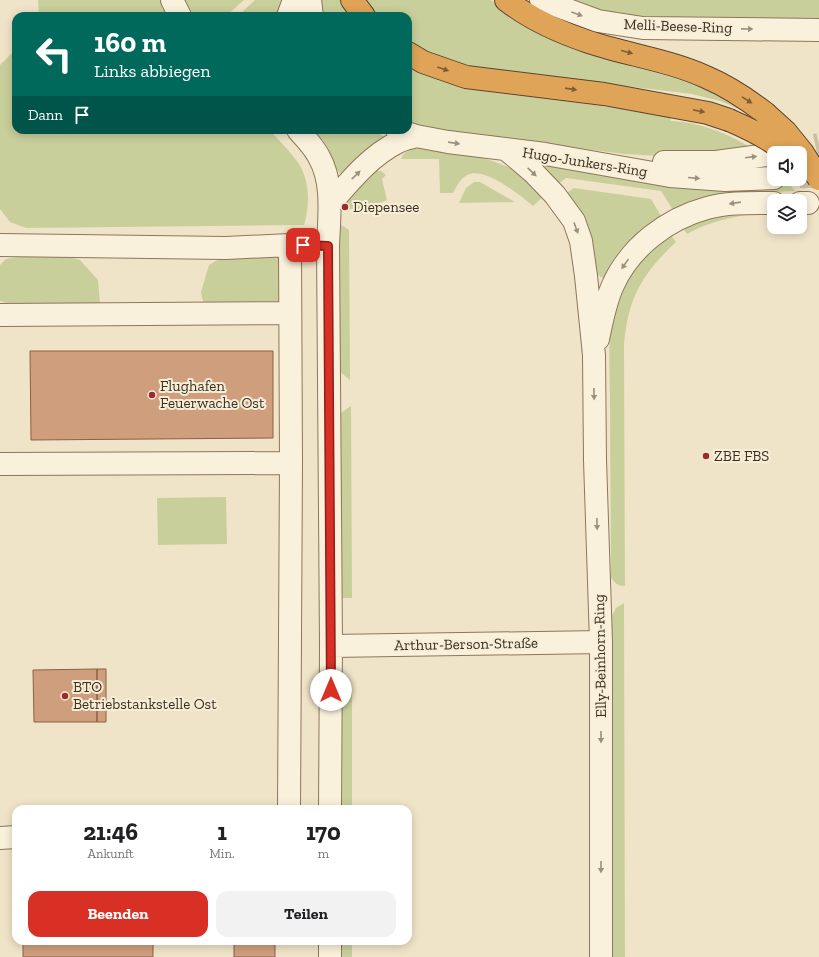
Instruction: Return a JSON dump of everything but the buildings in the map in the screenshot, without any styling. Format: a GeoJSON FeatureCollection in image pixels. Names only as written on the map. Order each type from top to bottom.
{"type":"FeatureCollection","features":[{"type":"Feature","properties":{"kind":"highway"},"geometry":{"type":"LineString","coordinates":[[352,0],[361,12]]}},
{"type":"Feature","properties":{"kind":"highway"},"geometry":{"type":"LineString","coordinates":[[506,0],[518,10],[541,22],[589,42],[680,67],[706,77],[731,90],[765,113],[786,132],[803,153],[812,171]]}},
{"type":"Feature","properties":{"kind":"highway"},"geometry":{"type":"LineString","coordinates":[[412,55],[423,62],[466,77],[566,88],[708,113],[754,130],[779,146]]}},
{"type":"Feature","properties":{"kind":"street"},"geometry":{"type":"LineString","coordinates":[[172,0],[178,12]]}},
{"type":"Feature","properties":{"kind":"street"},"geometry":{"type":"LineString","coordinates":[[290,12],[294,0]]}},
{"type":"Feature","properties":{"kind":"street"},"geometry":{"type":"LineString","coordinates":[[310,0],[312,12]]}},
{"type":"Feature","properties":{"kind":"street","name":"Melli-Beese-Ring"},"geometry":{"type":"LineString","coordinates":[[540,0],[598,21],[643,28],[819,30]]}},
{"type":"Feature","properties":{"kind":"street"},"geometry":{"type":"LineString","coordinates":[[301,134],[320,157],[326,172],[330,204],[328,246],[331,646],[330,805]]}},
{"type":"Feature","properties":{"kind":"street"},"geometry":{"type":"LineString","coordinates":[[330,204],[351,180],[375,157],[399,141],[405,134]]}},
{"type":"Feature","properties":{"kind":"street","name":"Hugo-Junkers-Ring"},"geometry":{"type":"LineString","coordinates":[[412,134],[507,150],[545,154],[670,176],[725,180],[767,178]]}},
{"type":"Feature","properties":{"kind":"street","name":"Elly-Beinhorn-Ring"},"geometry":{"type":"LineString","coordinates":[[507,150],[533,172],[556,195],[574,221],[581,241],[594,355],[595,460],[601,642],[601,957]]}},
{"type":"Feature","properties":{"kind":"street"},"geometry":{"type":"LineString","coordinates":[[545,154],[666,162],[716,162],[766,155]]}},
{"type":"Feature","properties":{"kind":"street","name":"Elly-Beinhorn-Ring"},"geometry":{"type":"LineString","coordinates":[[594,355],[602,317],[612,286],[624,264],[642,244],[672,223],[689,214],[708,207],[742,202],[767,203]]}},
{"type":"Feature","properties":{"kind":"street"},"geometry":{"type":"LineString","coordinates":[[0,245],[219,248],[290,245],[328,246]]}},
{"type":"Feature","properties":{"kind":"street"},"geometry":{"type":"LineString","coordinates":[[289,805],[291,463],[290,245]]}},
{"type":"Feature","properties":{"kind":"street"},"geometry":{"type":"LineString","coordinates":[[0,315],[290,313]]}},
{"type":"Feature","properties":{"kind":"street"},"geometry":{"type":"LineString","coordinates":[[0,464],[291,463]]}},
{"type":"Feature","properties":{"kind":"street","name":"Arthur-Berson-Straße"},"geometry":{"type":"LineString","coordinates":[[331,646],[601,642]]}},
{"type":"Feature","properties":{"kind":"street"},"geometry":{"type":"LineString","coordinates":[[0,838],[12,837]]}},
{"type":"Feature","properties":{"kind":"street"},"geometry":{"type":"LineString","coordinates":[[330,945],[330,957]]}},
{"type":"Feature","properties":{"kind":"green space"},"geometry":{"type":"Polygon","coordinates":[[[38,0],[160,0],[165,12],[39,12],[38,0]]]}},
{"type":"Feature","properties":{"kind":"green space"},"geometry":{"type":"Polygon","coordinates":[[[181,0],[244,0],[230,12],[188,12],[181,0]]]}},
{"type":"Feature","properties":{"kind":"green space"},"geometry":{"type":"Polygon","coordinates":[[[255,0],[284,0],[278,12],[242,12],[255,0]]]}},
{"type":"Feature","properties":{"kind":"green space"},"geometry":{"type":"Polygon","coordinates":[[[320,0],[340,0],[348,12],[321,12],[320,0]]]}},
{"type":"Feature","properties":{"kind":"green space"},"geometry":{"type":"Polygon","coordinates":[[[366,0],[491,0],[517,20],[577,48],[700,86],[729,101],[746,112],[720,101],[692,94],[499,72],[461,65],[425,52],[412,44],[412,12],[374,12],[366,0]]]}},
{"type":"Feature","properties":{"kind":"green space"},"geometry":{"type":"Polygon","coordinates":[[[566,0],[819,0],[819,20],[643,19],[601,14],[566,0]]]}},
{"type":"Feature","properties":{"kind":"green space"},"geometry":{"type":"Polygon","coordinates":[[[12,53],[12,134],[274,134],[289,151],[303,171],[308,194],[304,225],[26,228],[10,222],[0,209],[0,65],[12,53]]]}},
{"type":"Feature","properties":{"kind":"green space"},"geometry":{"type":"Polygon","coordinates":[[[412,69],[433,77],[477,88],[670,116],[671,121],[691,123],[730,136],[748,146],[749,152],[681,157],[624,154],[438,130],[412,124],[412,69]]]}},
{"type":"Feature","properties":{"kind":"green space"},"geometry":{"type":"Polygon","coordinates":[[[313,134],[380,134],[387,138],[344,174],[339,173],[330,154],[313,134]]]}},
{"type":"Feature","properties":{"kind":"green space"},"geometry":{"type":"Polygon","coordinates":[[[419,148],[458,153],[498,163],[521,175],[545,195],[533,206],[502,183],[483,174],[474,173],[467,175],[462,179],[453,193],[440,193],[439,159],[401,159],[406,152],[419,148]]]}},
{"type":"Feature","properties":{"kind":"green space"},"geometry":{"type":"Polygon","coordinates":[[[540,164],[720,185],[791,186],[795,191],[717,196],[701,199],[673,210],[661,191],[566,178],[558,184],[540,164]]]}},
{"type":"Feature","properties":{"kind":"green space"},"geometry":{"type":"Polygon","coordinates":[[[381,171],[386,175],[382,179],[387,200],[365,209],[340,209],[344,200],[370,173],[381,171]]]}},
{"type":"Feature","properties":{"kind":"green space"},"geometry":{"type":"Polygon","coordinates":[[[474,182],[480,182],[515,202],[459,203],[466,188],[474,182]]]}},
{"type":"Feature","properties":{"kind":"green space"},"geometry":{"type":"Polygon","coordinates":[[[574,188],[651,199],[661,216],[635,236],[619,251],[604,279],[595,273],[565,194],[574,188]]]}},
{"type":"Feature","properties":{"kind":"green space"},"geometry":{"type":"Polygon","coordinates":[[[746,215],[708,224],[687,234],[683,228],[719,216],[746,215]]]}},
{"type":"Feature","properties":{"kind":"green space"},"geometry":{"type":"Polygon","coordinates":[[[338,223],[349,230],[350,380],[339,371],[338,223]]]}},
{"type":"Feature","properties":{"kind":"green space"},"geometry":{"type":"Polygon","coordinates":[[[670,234],[676,242],[654,265],[639,288],[633,300],[626,328],[624,345],[625,586],[623,586],[617,584],[611,578],[609,365],[611,324],[617,299],[627,279],[646,255],[670,234]]]}},
{"type":"Feature","properties":{"kind":"green space"},"geometry":{"type":"Polygon","coordinates":[[[226,255],[275,255],[281,261],[281,301],[203,302],[201,292],[209,265],[226,255]]]}},
{"type":"Feature","properties":{"kind":"green space"},"geometry":{"type":"Polygon","coordinates":[[[24,256],[66,256],[80,260],[98,280],[100,304],[12,305],[0,301],[0,265],[6,259],[24,256]]]}},
{"type":"Feature","properties":{"kind":"green space"},"geometry":{"type":"Polygon","coordinates":[[[351,406],[352,598],[341,598],[338,415],[351,406]]]}},
{"type":"Feature","properties":{"kind":"green space"},"geometry":{"type":"Polygon","coordinates":[[[226,497],[227,544],[158,545],[157,498],[226,497]]]}},
{"type":"Feature","properties":{"kind":"green space"},"geometry":{"type":"Polygon","coordinates":[[[624,603],[625,957],[612,957],[611,617],[616,608],[624,603]]]}},
{"type":"Feature","properties":{"kind":"green space"},"geometry":{"type":"Polygon","coordinates":[[[352,690],[352,805],[339,805],[340,691],[352,690]]]}},
{"type":"Feature","properties":{"kind":"green space"},"geometry":{"type":"Polygon","coordinates":[[[340,945],[352,945],[352,957],[341,957],[340,945]]]}},
{"type":"Feature","properties":{"kind":"tunnel"},"geometry":{"type":"LineString","coordinates":[[807,147],[819,144]]}},
{"type":"Feature","properties":{"kind":"tunnel"},"geometry":{"type":"LineString","coordinates":[[807,177],[819,177]]}},
{"type":"Feature","properties":{"kind":"place","name":"Diepensee"},"geometry":{"type":"Point","coordinates":[345,207]}},
{"type":"Feature","properties":{"kind":"place","name":"Flughafen Feuerwache Ost"},"geometry":{"type":"Point","coordinates":[152,395]}},
{"type":"Feature","properties":{"kind":"place","name":"ZBE FBS"},"geometry":{"type":"Point","coordinates":[706,456]}},
{"type":"Feature","properties":{"kind":"place","name":"BTO Betriebstankstelle Ost"},"geometry":{"type":"Point","coordinates":[65,696]}},
{"type":"Feature","properties":{"kind":"route"},"geometry":{"type":"LineString","coordinates":[[303,245],[328,246],[331,690]]}}]}
